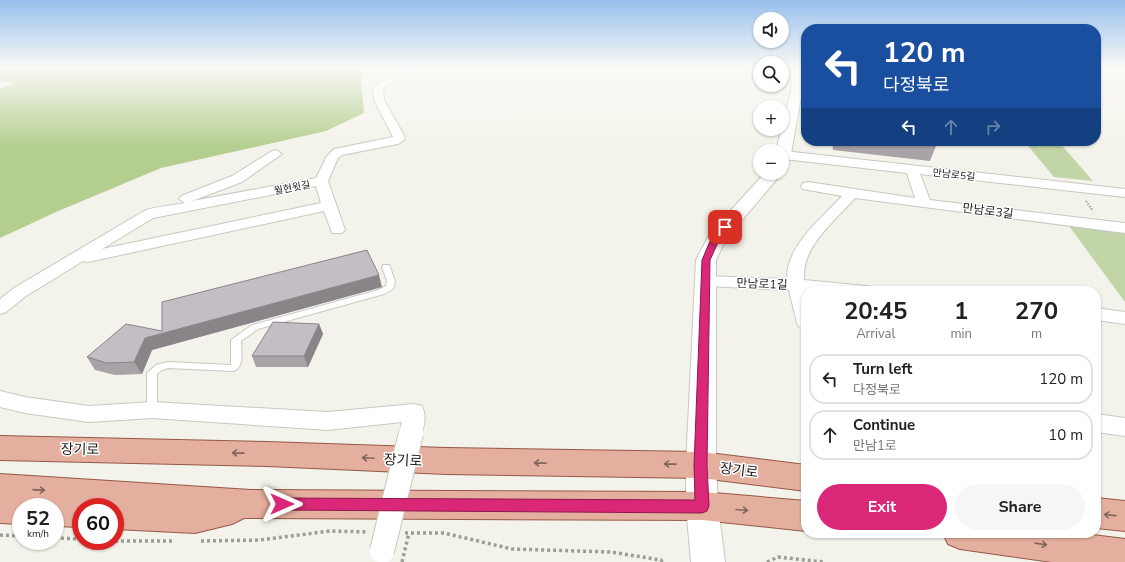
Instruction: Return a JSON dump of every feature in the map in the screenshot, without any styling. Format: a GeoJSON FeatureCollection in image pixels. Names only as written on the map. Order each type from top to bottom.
{"type":"FeatureCollection","features":[{"type":"Feature","properties":{"kind":"main road","name":"장기로"},"geometry":{"type":"LineString","coordinates":[[0,448],[267,454],[446,462],[701,465],[801,477]]}},
{"type":"Feature","properties":{"kind":"main road"},"geometry":{"type":"LineString","coordinates":[[0,488],[251,504],[702,506],[801,516]]}},
{"type":"Feature","properties":{"kind":"main road"},"geometry":{"type":"LineString","coordinates":[[124,514],[195,518],[251,504]]}},
{"type":"Feature","properties":{"kind":"main road"},"geometry":{"type":"LineString","coordinates":[[0,508],[12,509]]}},
{"type":"Feature","properties":{"kind":"main road"},"geometry":{"type":"LineString","coordinates":[[1101,514],[1125,516]]}},
{"type":"Feature","properties":{"kind":"main road"},"geometry":{"type":"LineString","coordinates":[[996,538],[1125,556]]}},
{"type":"Feature","properties":{"kind":"street","name":"월현윗길"},"geometry":{"type":"LineString","coordinates":[[149,214],[322,181],[333,156],[338,152],[398,140],[399,137],[379,100],[379,94]]}},
{"type":"Feature","properties":{"kind":"street"},"geometry":{"type":"LineString","coordinates":[[785,144],[797,94]]}},
{"type":"Feature","properties":{"kind":"street","name":"월현윗길"},"geometry":{"type":"LineString","coordinates":[[0,308],[20,292],[149,214],[237,179],[276,154]]}},
{"type":"Feature","properties":{"kind":"street","name":"만남로5길"},"geometry":{"type":"LineString","coordinates":[[789,162],[912,169],[1125,193]]}},
{"type":"Feature","properties":{"kind":"street"},"geometry":{"type":"LineString","coordinates":[[912,169],[924,204]]}},
{"type":"Feature","properties":{"kind":"street"},"geometry":{"type":"LineString","coordinates":[[708,562],[702,506],[701,465],[706,260],[716,237],[765,180]]}},
{"type":"Feature","properties":{"kind":"street"},"geometry":{"type":"LineString","coordinates":[[322,181],[337,230]]}},
{"type":"Feature","properties":{"kind":"street","name":"만남로3길"},"geometry":{"type":"LineString","coordinates":[[808,186],[851,194],[924,204],[1125,228]]}},
{"type":"Feature","properties":{"kind":"street"},"geometry":{"type":"LineString","coordinates":[[801,299],[796,266],[799,257],[807,244],[851,194]]}},
{"type":"Feature","properties":{"kind":"street"},"geometry":{"type":"LineString","coordinates":[[74,260],[329,206]]}},
{"type":"Feature","properties":{"kind":"street","name":"만남로1길"},"geometry":{"type":"LineString","coordinates":[[706,281],[809,286]]}},
{"type":"Feature","properties":{"kind":"street"},"geometry":{"type":"LineString","coordinates":[[1101,315],[1125,318]]}},
{"type":"Feature","properties":{"kind":"street"},"geometry":{"type":"LineString","coordinates":[[0,398],[25,405],[89,414],[152,410],[328,421],[414,412],[387,558]]}},
{"type":"Feature","properties":{"kind":"street"},"geometry":{"type":"LineString","coordinates":[[1101,424],[1125,427]]}},
{"type":"Feature","properties":{"kind":"lane"},"geometry":{"type":"LineString","coordinates":[[152,410],[152,372],[159,367],[168,365],[232,368],[236,365],[236,340],[255,327],[381,292],[390,287],[391,281],[386,267]]}},
{"type":"Feature","properties":{"kind":"path"},"geometry":{"type":"LineString","coordinates":[[1076,187],[1103,225]]}},
{"type":"Feature","properties":{"kind":"path"},"geometry":{"type":"LineString","coordinates":[[387,558],[409,533]]}},
{"type":"Feature","properties":{"kind":"path"},"geometry":{"type":"LineString","coordinates":[[0,535],[12,536]]}},
{"type":"Feature","properties":{"kind":"path"},"geometry":{"type":"LineString","coordinates":[[768,562],[778,557],[794,560],[824,562]]}},
{"type":"Feature","properties":{"kind":"green space"},"geometry":{"type":"Polygon","coordinates":[[[0,94],[362,94],[364,113],[326,131],[161,168],[56,212],[0,238],[0,94]]]}},
{"type":"Feature","properties":{"kind":"green space"},"geometry":{"type":"Polygon","coordinates":[[[1028,146],[1062,146],[1093,181],[1054,177],[1028,146]]]}},
{"type":"Feature","properties":{"kind":"green space"},"geometry":{"type":"Polygon","coordinates":[[[1069,226],[1125,233],[1125,302],[1069,226]]]}},
{"type":"Feature","properties":{"kind":"building"},"geometry":{"type":"Polygon","coordinates":[[[367,250],[379,275],[145,338],[134,362],[107,363],[87,357],[126,324],[162,331],[162,302],[367,250]]]}},
{"type":"Feature","properties":{"kind":"building"},"geometry":{"type":"Polygon","coordinates":[[[273,322],[319,324],[304,356],[252,356],[273,322]]]}},
{"type":"Feature","properties":{"kind":"route"},"geometry":{"type":"LineString","coordinates":[[282,504],[702,506],[701,465],[706,260],[716,237],[725,227]]}}]}
